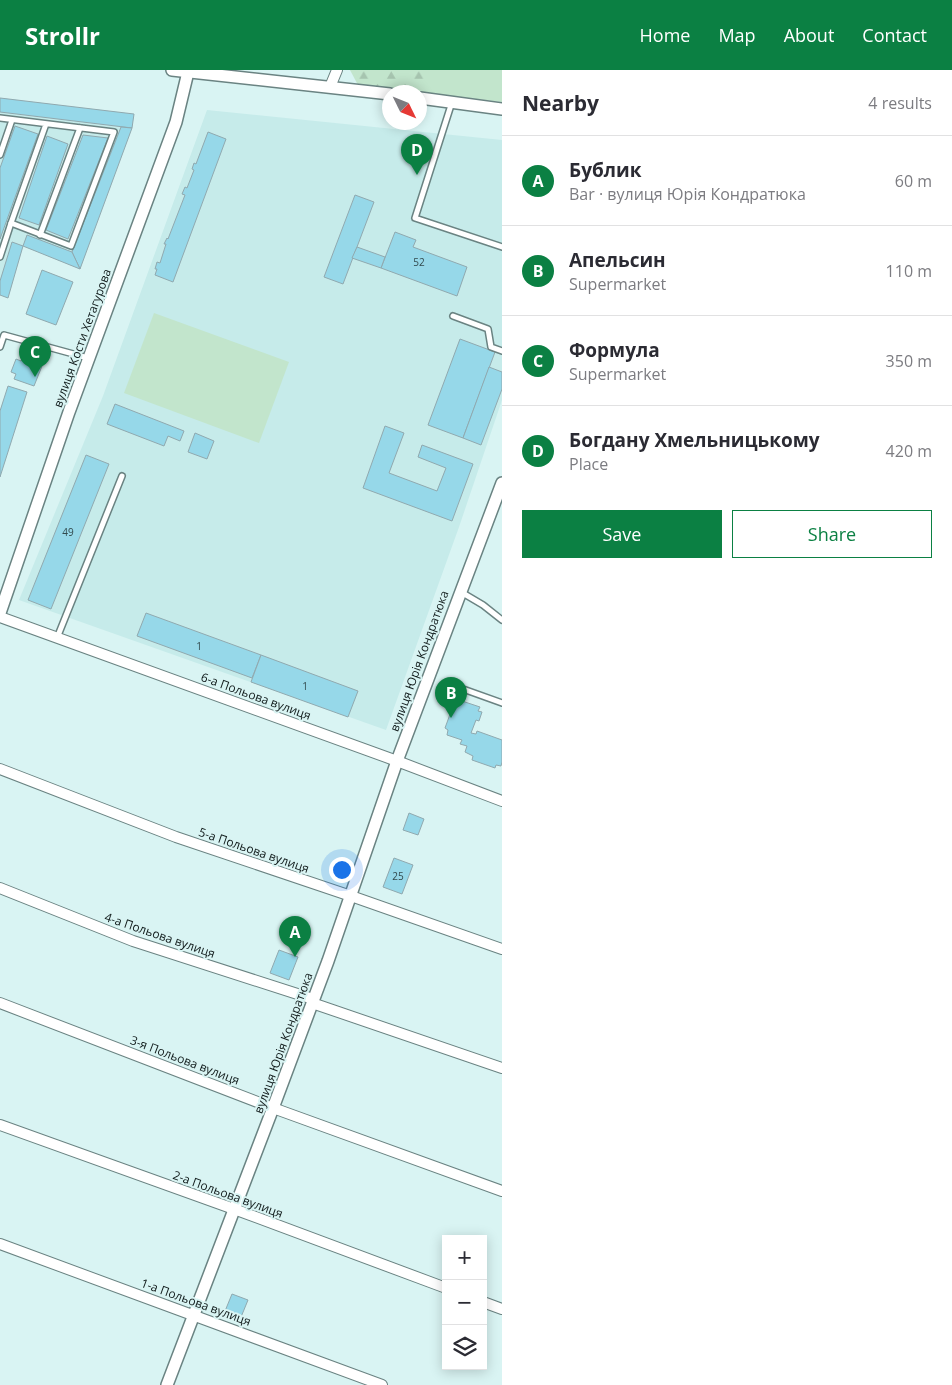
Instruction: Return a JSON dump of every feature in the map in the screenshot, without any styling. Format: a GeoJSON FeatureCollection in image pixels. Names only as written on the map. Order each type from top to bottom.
{"type":"FeatureCollection","features":[{"type":"Feature","properties":{"kind":"street"},"geometry":{"type":"LineString","coordinates":[[172,70],[382,93]]}},
{"type":"Feature","properties":{"kind":"street"},"geometry":{"type":"LineString","coordinates":[[330,87],[337,70]]}},
{"type":"Feature","properties":{"kind":"street","name":"вулиця Кости Хетагурова"},"geometry":{"type":"LineString","coordinates":[[0,613],[88,358],[176,122],[188,72]]}},
{"type":"Feature","properties":{"kind":"street"},"geometry":{"type":"LineString","coordinates":[[427,99],[502,109]]}},
{"type":"Feature","properties":{"kind":"street","name":"вулиця Юрія Кондратюка"},"geometry":{"type":"LineString","coordinates":[[167,1385],[274,1108],[351,896],[397,761],[502,483]]}},
{"type":"Feature","properties":{"kind":"street","name":"6-а Польова вулиця"},"geometry":{"type":"LineString","coordinates":[[0,617],[502,801]]}},
{"type":"Feature","properties":{"kind":"street","name":"5-а Польова вулиця"},"geometry":{"type":"LineString","coordinates":[[0,768],[176,838],[351,896],[502,949]]}},
{"type":"Feature","properties":{"kind":"street","name":"4-а Польова вулиця"},"geometry":{"type":"LineString","coordinates":[[0,888],[133,941],[313,1001],[502,1068]]}},
{"type":"Feature","properties":{"kind":"street","name":"3-я Польова вулиця"},"geometry":{"type":"LineString","coordinates":[[0,1002],[274,1108],[502,1192]]}},
{"type":"Feature","properties":{"kind":"street","name":"2-а Польова вулиця"},"geometry":{"type":"LineString","coordinates":[[0,1125],[234,1208],[442,1286]]}},
{"type":"Feature","properties":{"kind":"street","name":"1-а Польова вулиця"},"geometry":{"type":"LineString","coordinates":[[0,1244],[382,1385]]}},
{"type":"Feature","properties":{"kind":"street"},"geometry":{"type":"LineString","coordinates":[[487,1303],[502,1309]]}},
{"type":"Feature","properties":{"kind":"lane"},"geometry":{"type":"LineString","coordinates":[[452,102],[415,218],[502,247]]}},
{"type":"Feature","properties":{"kind":"lane"},"geometry":{"type":"LineString","coordinates":[[0,118],[114,132],[71,246],[11,224]]}},
{"type":"Feature","properties":{"kind":"lane"},"geometry":{"type":"LineString","coordinates":[[0,155],[12,120]]}},
{"type":"Feature","properties":{"kind":"lane"},"geometry":{"type":"LineString","coordinates":[[0,257],[46,124]]}},
{"type":"Feature","properties":{"kind":"lane"},"geometry":{"type":"LineString","coordinates":[[40,235],[80,128]]}},
{"type":"Feature","properties":{"kind":"lane"},"geometry":{"type":"LineString","coordinates":[[453,316],[488,329],[491,347],[502,351]]}},
{"type":"Feature","properties":{"kind":"lane"},"geometry":{"type":"LineString","coordinates":[[0,347],[4,335],[88,358]]}},
{"type":"Feature","properties":{"kind":"lane"},"geometry":{"type":"LineString","coordinates":[[57,638],[122,476]]}},
{"type":"Feature","properties":{"kind":"lane"},"geometry":{"type":"LineString","coordinates":[[460,591],[484,605],[502,620]]}},
{"type":"Feature","properties":{"kind":"lane"},"geometry":{"type":"LineString","coordinates":[[463,689],[502,703]]}},
{"type":"Feature","properties":{"kind":"shaded area"},"geometry":{"type":"Polygon","coordinates":[[[0,98],[134,114],[132,128],[80,269],[23,246],[8,298],[0,295],[0,98]]]}},
{"type":"Feature","properties":{"kind":"shaded area"},"geometry":{"type":"Polygon","coordinates":[[[207,110],[382,128],[382,130],[404,130],[502,140],[502,400],[459,527],[386,730],[19,600],[103,396],[207,110]]]}},
{"type":"Feature","properties":{"kind":"green space"},"geometry":{"type":"Polygon","coordinates":[[[350,70],[502,70],[502,102],[427,93],[427,85],[394,85],[350,70]]]}},
{"type":"Feature","properties":{"kind":"green space"},"geometry":{"type":"Polygon","coordinates":[[[350,70],[437,70],[427,88],[427,85],[382,85],[382,89],[359,87],[350,70]]]}},
{"type":"Feature","properties":{"kind":"green space"},"geometry":{"type":"Polygon","coordinates":[[[154,313],[289,362],[259,443],[124,393],[154,313]]]}},
{"type":"Feature","properties":{"kind":"building"},"geometry":{"type":"Polygon","coordinates":[[[0,98],[134,114],[132,128],[0,112],[0,98]]]}},
{"type":"Feature","properties":{"kind":"building"},"geometry":{"type":"Polygon","coordinates":[[[15,126],[38,134],[0,239],[0,168],[15,126]]]}},
{"type":"Feature","properties":{"kind":"building"},"geometry":{"type":"Polygon","coordinates":[[[121,127],[132,128],[80,269],[72,252],[121,127]]]}},
{"type":"Feature","properties":{"kind":"building"},"geometry":{"type":"Polygon","coordinates":[[[208,132],[226,139],[173,282],[155,275],[157,269],[155,269],[157,262],[160,263],[166,244],[164,244],[168,239],[185,195],[182,194],[185,187],[187,188],[194,170],[192,169],[194,163],[196,164],[208,132]]]}},
{"type":"Feature","properties":{"kind":"building"},"geometry":{"type":"Polygon","coordinates":[[[83,135],[108,138],[68,239],[46,230],[83,135]]]}},
{"type":"Feature","properties":{"kind":"building"},"geometry":{"type":"Polygon","coordinates":[[[47,136],[68,144],[39,225],[19,218],[47,136]]]}},
{"type":"Feature","properties":{"kind":"building"},"geometry":{"type":"Polygon","coordinates":[[[355,195],[374,202],[343,284],[324,277],[355,195]]]}},
{"type":"Feature","properties":{"kind":"building"},"geometry":{"type":"Polygon","coordinates":[[[395,232],[416,240],[413,247],[467,267],[457,296],[381,268],[395,232]]]}},
{"type":"Feature","properties":{"kind":"building"},"geometry":{"type":"Polygon","coordinates":[[[27,235],[72,252],[80,269],[23,246],[27,235]]]}},
{"type":"Feature","properties":{"kind":"building"},"geometry":{"type":"Polygon","coordinates":[[[12,242],[23,246],[8,298],[0,295],[0,281],[12,242]]]}},
{"type":"Feature","properties":{"kind":"building"},"geometry":{"type":"Polygon","coordinates":[[[357,247],[385,257],[381,268],[352,258],[357,247]]]}},
{"type":"Feature","properties":{"kind":"building"},"geometry":{"type":"Polygon","coordinates":[[[42,270],[73,282],[56,325],[26,314],[42,270]]]}},
{"type":"Feature","properties":{"kind":"building"},"geometry":{"type":"Polygon","coordinates":[[[460,339],[495,352],[463,438],[428,425],[460,339]]]}},
{"type":"Feature","properties":{"kind":"building"},"geometry":{"type":"Polygon","coordinates":[[[26,349],[46,356],[34,386],[14,379],[16,374],[11,372],[16,359],[21,361],[26,349]]]}},
{"type":"Feature","properties":{"kind":"building"},"geometry":{"type":"Polygon","coordinates":[[[489,367],[502,372],[502,389],[481,445],[463,438],[489,367]]]}},
{"type":"Feature","properties":{"kind":"building"},"geometry":{"type":"Polygon","coordinates":[[[8,386],[27,392],[0,477],[0,411],[8,386]]]}},
{"type":"Feature","properties":{"kind":"building"},"geometry":{"type":"Polygon","coordinates":[[[115,404],[184,431],[180,441],[168,436],[164,446],[107,424],[115,404]]]}},
{"type":"Feature","properties":{"kind":"building"},"geometry":{"type":"Polygon","coordinates":[[[385,426],[404,433],[389,473],[437,491],[446,468],[418,457],[422,445],[473,464],[452,521],[363,488],[385,426]]]}},
{"type":"Feature","properties":{"kind":"building"},"geometry":{"type":"Polygon","coordinates":[[[195,433],[214,441],[207,459],[188,452],[195,433]]]}},
{"type":"Feature","properties":{"kind":"building"},"geometry":{"type":"Polygon","coordinates":[[[86,455],[109,464],[51,609],[28,600],[86,455]]]}},
{"type":"Feature","properties":{"kind":"building"},"geometry":{"type":"Polygon","coordinates":[[[146,613],[261,655],[252,678],[137,636],[146,613]]]}},
{"type":"Feature","properties":{"kind":"building"},"geometry":{"type":"Polygon","coordinates":[[[261,655],[358,691],[348,717],[251,682],[261,655]]]}},
{"type":"Feature","properties":{"kind":"building"},"geometry":{"type":"Polygon","coordinates":[[[459,700],[480,707],[478,711],[482,712],[479,721],[476,720],[471,733],[476,734],[477,731],[502,740],[501,766],[496,765],[495,768],[472,760],[473,756],[465,752],[467,746],[460,744],[462,740],[447,735],[448,730],[445,728],[453,706],[457,707],[459,700]]]}},
{"type":"Feature","properties":{"kind":"building"},"geometry":{"type":"Polygon","coordinates":[[[409,813],[424,819],[418,835],[403,830],[409,813]]]}},
{"type":"Feature","properties":{"kind":"building"},"geometry":{"type":"Polygon","coordinates":[[[394,858],[413,865],[402,894],[383,887],[394,858]]]}},
{"type":"Feature","properties":{"kind":"building"},"geometry":{"type":"Polygon","coordinates":[[[279,950],[298,957],[289,980],[270,973],[279,950]]]}},
{"type":"Feature","properties":{"kind":"building"},"geometry":{"type":"Polygon","coordinates":[[[232,1294],[248,1300],[239,1322],[223,1316],[232,1294]]]}},
{"type":"Feature","properties":{"kind":"place","name":"Богдану Хмельницькому"},"geometry":{"type":"Point","coordinates":[417,175]}},
{"type":"Feature","properties":{"kind":"place","name":"Формула"},"geometry":{"type":"Point","coordinates":[35,377]}},
{"type":"Feature","properties":{"kind":"place","name":"Апельсин"},"geometry":{"type":"Point","coordinates":[451,718]}},
{"type":"Feature","properties":{"kind":"place","name":"Бублик"},"geometry":{"type":"Point","coordinates":[295,957]}}]}
